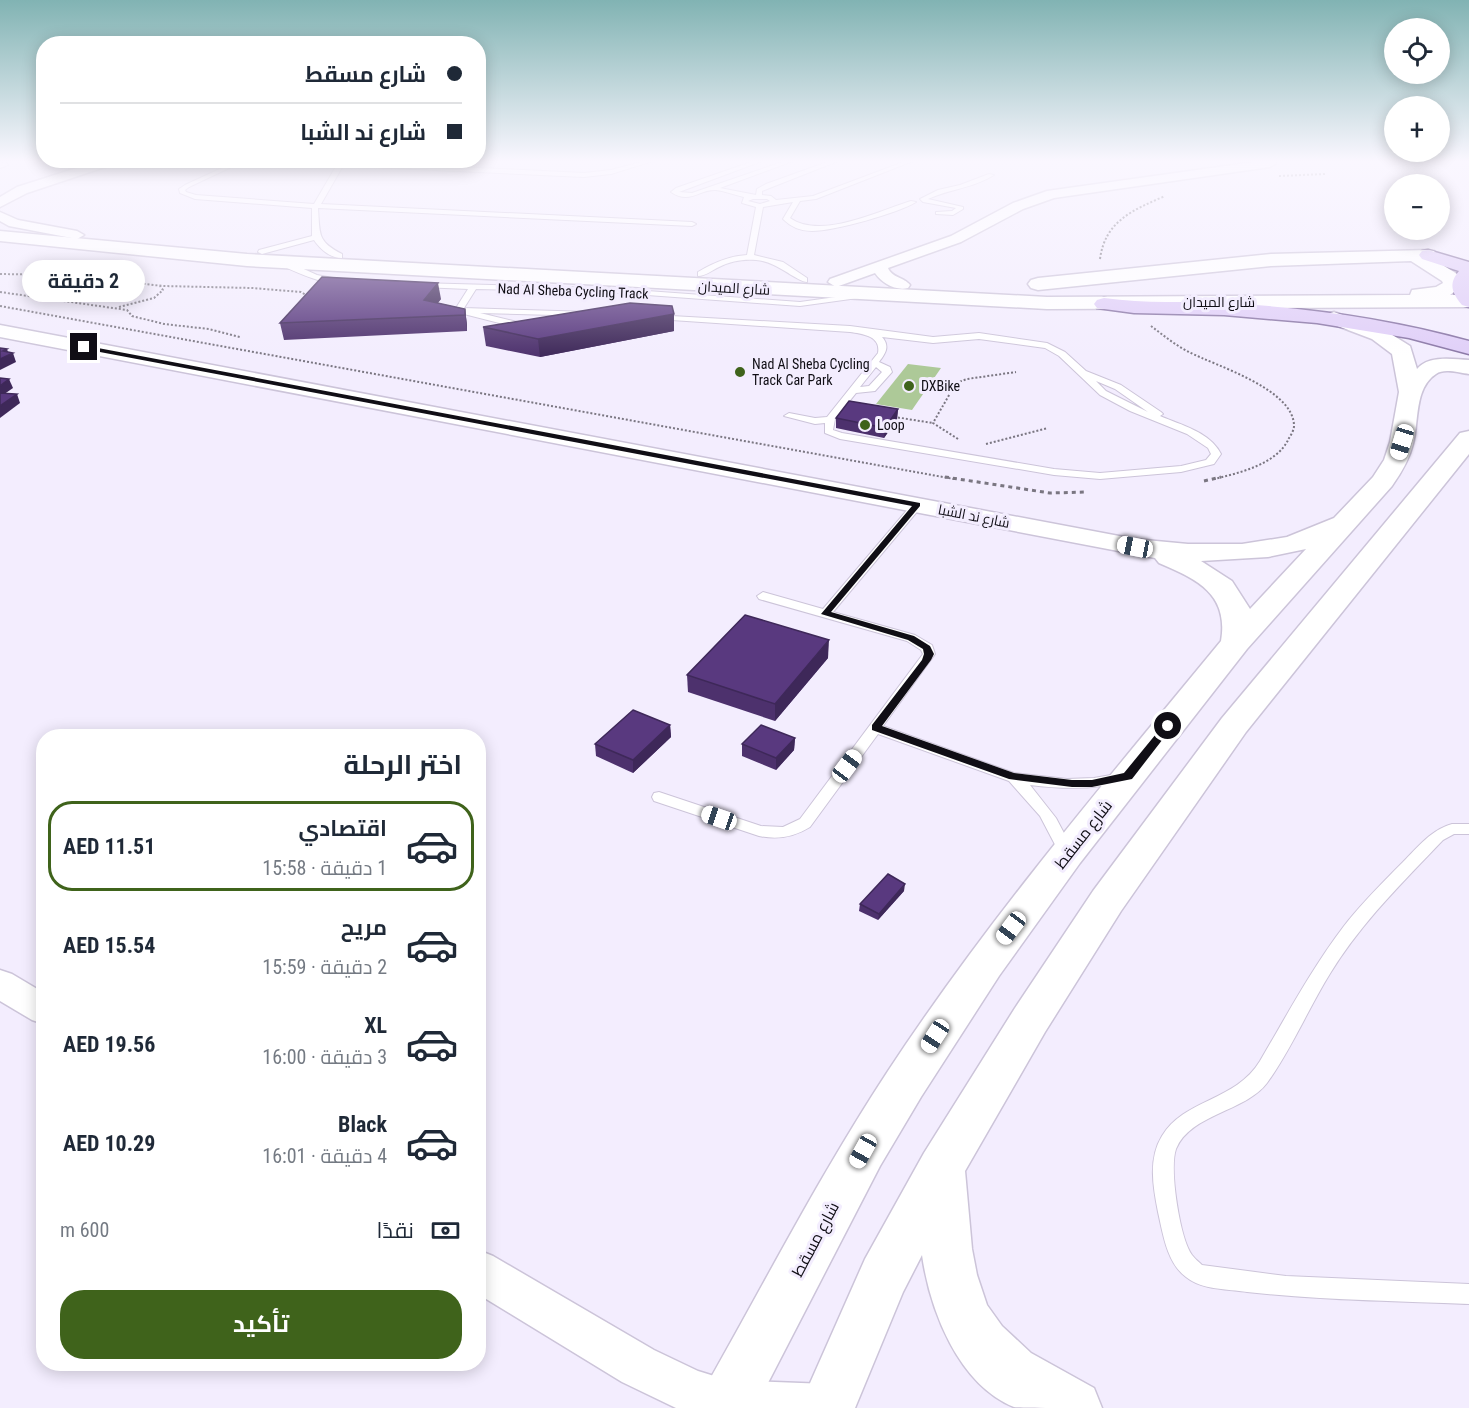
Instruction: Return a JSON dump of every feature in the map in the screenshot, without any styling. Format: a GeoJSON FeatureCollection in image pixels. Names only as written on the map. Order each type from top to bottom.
{"type":"FeatureCollection","features":[{"type":"Feature","properties":{"kind":"main road","name":"شارع الميدان"},"geometry":{"type":"LineString","coordinates":[[1421,255],[1469,255]]}},
{"type":"Feature","properties":{"kind":"main road","name":"شارع الميدان"},"geometry":{"type":"LineString","coordinates":[[1421,255],[1469,270]]}},
{"type":"Feature","properties":{"kind":"main road"},"geometry":{"type":"LineString","coordinates":[[1469,270],[1462,277],[1460,284],[1469,301]]}},
{"type":"Feature","properties":{"kind":"main road"},"geometry":{"type":"LineString","coordinates":[[1104,304],[1130,307],[1251,310],[1334,318],[1392,327],[1469,348]]}},
{"type":"Feature","properties":{"kind":"street","name":"شارع الميدان"},"geometry":{"type":"LineString","coordinates":[[6,227],[262,252],[902,285],[985,286],[1055,283],[1270,260],[1421,255]]}},
{"type":"Feature","properties":{"kind":"street"},"geometry":{"type":"LineString","coordinates":[[33,227],[76,235]]}},
{"type":"Feature","properties":{"kind":"street"},"geometry":{"type":"LineString","coordinates":[[836,282],[956,239],[979,227]]}},
{"type":"Feature","properties":{"kind":"street","name":"شارع الميدان"},"geometry":{"type":"LineString","coordinates":[[0,236],[144,252],[281,262],[866,295],[1104,304],[1469,301]]}},
{"type":"Feature","properties":{"kind":"street"},"geometry":{"type":"LineString","coordinates":[[1157,303],[1296,296],[1433,293],[1451,288],[1453,282],[1450,278],[1421,255]]}},
{"type":"Feature","properties":{"kind":"street"},"geometry":{"type":"LineString","coordinates":[[882,264],[880,270],[883,275],[902,285]]}},
{"type":"Feature","properties":{"kind":"street","name":"شارع مسقط"},"geometry":{"type":"LineString","coordinates":[[726,1406],[842,1190],[905,1083],[984,966],[1067,854],[1236,642],[1383,481],[1396,460],[1410,392],[1402,351],[1398,346],[1369,330],[1334,318]]}},
{"type":"Feature","properties":{"kind":"street","name":"شارع ند الشبا"},"geometry":{"type":"LineString","coordinates":[[0,331],[1135,547],[1206,553],[1261,550],[1300,543],[1324,535],[1343,524]]}},
{"type":"Feature","properties":{"kind":"street"},"geometry":{"type":"LineString","coordinates":[[1410,392],[1428,369],[1444,365],[1469,367]]}},
{"type":"Feature","properties":{"kind":"street"},"geometry":{"type":"LineString","coordinates":[[486,1275],[665,1381],[726,1406],[827,1408],[883,1277],[941,1168],[1030,1020],[1107,902],[1234,725],[1469,438]]}},
{"type":"Feature","properties":{"kind":"street","name":"شارع ند الشبا"},"geometry":{"type":"LineString","coordinates":[[1135,547],[1182,562],[1219,585],[1239,613],[1240,628],[1236,642]]}},
{"type":"Feature","properties":{"kind":"street"},"geometry":{"type":"LineString","coordinates":[[0,984],[36,1005]]}},
{"type":"Feature","properties":{"kind":"street"},"geometry":{"type":"LineString","coordinates":[[941,1168],[945,1245],[949,1275],[958,1307],[976,1338],[1003,1366],[1035,1388],[1074,1408]]}},
{"type":"Feature","properties":{"kind":"lane"},"geometry":{"type":"LineString","coordinates":[[316,227],[316,237],[323,246],[339,256]]}},
{"type":"Feature","properties":{"kind":"lane"},"geometry":{"type":"LineString","coordinates":[[750,258],[756,227]]}},
{"type":"Feature","properties":{"kind":"lane"},"geometry":{"type":"LineString","coordinates":[[803,227],[826,227]]}},
{"type":"Feature","properties":{"kind":"lane"},"geometry":{"type":"LineString","coordinates":[[262,252],[316,237]]}},
{"type":"Feature","properties":{"kind":"lane"},"geometry":{"type":"LineString","coordinates":[[701,274],[724,260],[750,258],[781,262],[804,280]]}},
{"type":"Feature","properties":{"kind":"lane"},"geometry":{"type":"LineString","coordinates":[[281,262],[315,278],[353,281]]}},
{"type":"Feature","properties":{"kind":"lane","name":"Nad Al Sheba Cycling Track"},"geometry":{"type":"LineString","coordinates":[[412,284],[606,290],[753,303],[810,304],[866,295]]}},
{"type":"Feature","properties":{"kind":"lane"},"geometry":{"type":"LineString","coordinates":[[459,286],[445,310],[598,314]]}},
{"type":"Feature","properties":{"kind":"lane"},"geometry":{"type":"LineString","coordinates":[[459,310],[473,287]]}},
{"type":"Feature","properties":{"kind":"lane"},"geometry":{"type":"LineString","coordinates":[[742,321],[753,303]]}},
{"type":"Feature","properties":{"kind":"lane"},"geometry":{"type":"LineString","coordinates":[[459,310],[504,323],[535,325]]}},
{"type":"Feature","properties":{"kind":"lane"},"geometry":{"type":"LineString","coordinates":[[504,323],[504,317],[510,312]]}},
{"type":"Feature","properties":{"kind":"lane"},"geometry":{"type":"LineString","coordinates":[[546,324],[551,318],[548,312]]}},
{"type":"Feature","properties":{"kind":"lane"},"geometry":{"type":"LineString","coordinates":[[556,322],[587,314]]}},
{"type":"Feature","properties":{"kind":"lane"},"geometry":{"type":"LineString","coordinates":[[643,316],[839,327],[933,340],[979,336],[1033,343],[1058,351],[1086,375],[1094,386],[1108,396],[1133,409],[1164,420],[1212,446],[1215,450],[1214,458],[1203,464],[1160,471],[1084,475],[967,452],[840,436],[828,430],[830,419],[884,348],[883,342],[871,333]]}},
{"type":"Feature","properties":{"kind":"lane"},"geometry":{"type":"LineString","coordinates":[[854,390],[872,389],[887,372],[887,369],[874,363]]}},
{"type":"Feature","properties":{"kind":"lane"},"geometry":{"type":"LineString","coordinates":[[789,416],[815,421],[830,419]]}},
{"type":"Feature","properties":{"kind":"lane"},"geometry":{"type":"LineString","coordinates":[[825,614],[917,505]]}},
{"type":"Feature","properties":{"kind":"lane"},"geometry":{"type":"LineString","coordinates":[[659,796],[759,831],[776,835],[792,832],[805,823],[929,654],[927,648],[911,638],[763,596]]}},
{"type":"Feature","properties":{"kind":"lane"},"geometry":{"type":"LineString","coordinates":[[876,728],[1012,777],[1072,784],[1092,783],[1128,776]]}},
{"type":"Feature","properties":{"kind":"lane"},"geometry":{"type":"LineString","coordinates":[[1012,777],[1041,805],[1052,820],[1067,854]]}},
{"type":"Feature","properties":{"kind":"lane"},"geometry":{"type":"LineString","coordinates":[[1469,829],[1452,830],[1438,836],[1374,901],[1325,967],[1260,1078],[1247,1092],[1229,1103],[1180,1126],[1166,1147],[1161,1173],[1179,1252],[1185,1263],[1202,1275],[1286,1286],[1469,1294]]}},
{"type":"Feature","properties":{"kind":"lane"},"geometry":{"type":"LineString","coordinates":[[827,1408],[845,1408]]}},
{"type":"Feature","properties":{"kind":"path"},"geometry":{"type":"LineString","coordinates":[[1100,260],[1104,239],[1113,227]]}},
{"type":"Feature","properties":{"kind":"path"},"geometry":{"type":"LineString","coordinates":[[0,274],[54,275],[160,286],[296,292],[308,295],[308,299]]}},
{"type":"Feature","properties":{"kind":"path"},"geometry":{"type":"LineString","coordinates":[[115,308],[154,298],[163,290],[160,286]]}},
{"type":"Feature","properties":{"kind":"path"},"geometry":{"type":"LineString","coordinates":[[0,292],[129,310],[132,316],[145,320],[209,329],[240,337]]}},
{"type":"Feature","properties":{"kind":"path"},"geometry":{"type":"LineString","coordinates":[[0,306],[987,485],[1050,493],[1096,492]]}},
{"type":"Feature","properties":{"kind":"path"},"geometry":{"type":"LineString","coordinates":[[1150,325],[1188,351],[1269,390],[1290,410],[1294,419],[1295,428],[1283,448],[1249,468],[1200,482]]}},
{"type":"Feature","properties":{"kind":"path"},"geometry":{"type":"LineString","coordinates":[[933,423],[956,383],[1016,372]]}},
{"type":"Feature","properties":{"kind":"path"},"geometry":{"type":"LineString","coordinates":[[840,408],[933,423],[967,452],[1048,428]]}},
{"type":"Feature","properties":{"kind":"green space","name":"DXBike"},"geometry":{"type":"Polygon","coordinates":[[[908,364],[941,368],[912,410],[876,404],[908,364]]]}},
{"type":"Feature","properties":{"kind":"building"},"geometry":{"type":"Polygon","coordinates":[[[322,277],[438,283],[424,300],[465,309],[465,315],[280,323],[322,277]]]}},
{"type":"Feature","properties":{"kind":"building"},"geometry":{"type":"Polygon","coordinates":[[[630,303],[672,306],[674,314],[538,339],[483,327],[630,303]]]}},
{"type":"Feature","properties":{"kind":"building"},"geometry":{"type":"Polygon","coordinates":[[[0,348],[7,349],[3,351],[13,353],[0,359],[0,348]]]}},
{"type":"Feature","properties":{"kind":"building"},"geometry":{"type":"Polygon","coordinates":[[[0,378],[9,379],[0,386],[0,378]]]}},
{"type":"Feature","properties":{"kind":"building"},"geometry":{"type":"Polygon","coordinates":[[[0,393],[17,394],[0,406],[0,393]]]}},
{"type":"Feature","properties":{"kind":"building"},"geometry":{"type":"Polygon","coordinates":[[[849,401],[898,409],[885,428],[836,418],[849,401]]]}},
{"type":"Feature","properties":{"kind":"building"},"geometry":{"type":"Polygon","coordinates":[[[745,615],[829,640],[775,704],[687,675],[745,615]]]}},
{"type":"Feature","properties":{"kind":"building"},"geometry":{"type":"Polygon","coordinates":[[[633,710],[670,725],[633,760],[595,744],[633,710]]]}},
{"type":"Feature","properties":{"kind":"building"},"geometry":{"type":"Polygon","coordinates":[[[761,725],[795,738],[776,758],[742,744],[761,725]]]}},
{"type":"Feature","properties":{"kind":"building"},"geometry":{"type":"Polygon","coordinates":[[[888,874],[905,884],[879,914],[860,904],[888,874]]]}},
{"type":"Feature","properties":{"kind":"place","name":"Nad Al Sheba Cycling Track Car Park"},"geometry":{"type":"Point","coordinates":[740,372]}},
{"type":"Feature","properties":{"kind":"place","name":"DXBike"},"geometry":{"type":"Point","coordinates":[909,386]}},
{"type":"Feature","properties":{"kind":"place","name":"Loop"},"geometry":{"type":"Point","coordinates":[865,425]}},
{"type":"Feature","properties":{"kind":"route"},"geometry":{"type":"LineString","coordinates":[[84,347],[917,505],[825,614],[911,638],[927,648],[929,654],[926,660],[876,728],[1012,777],[1072,784],[1111,781],[1128,776],[1168,726]]}}]}
